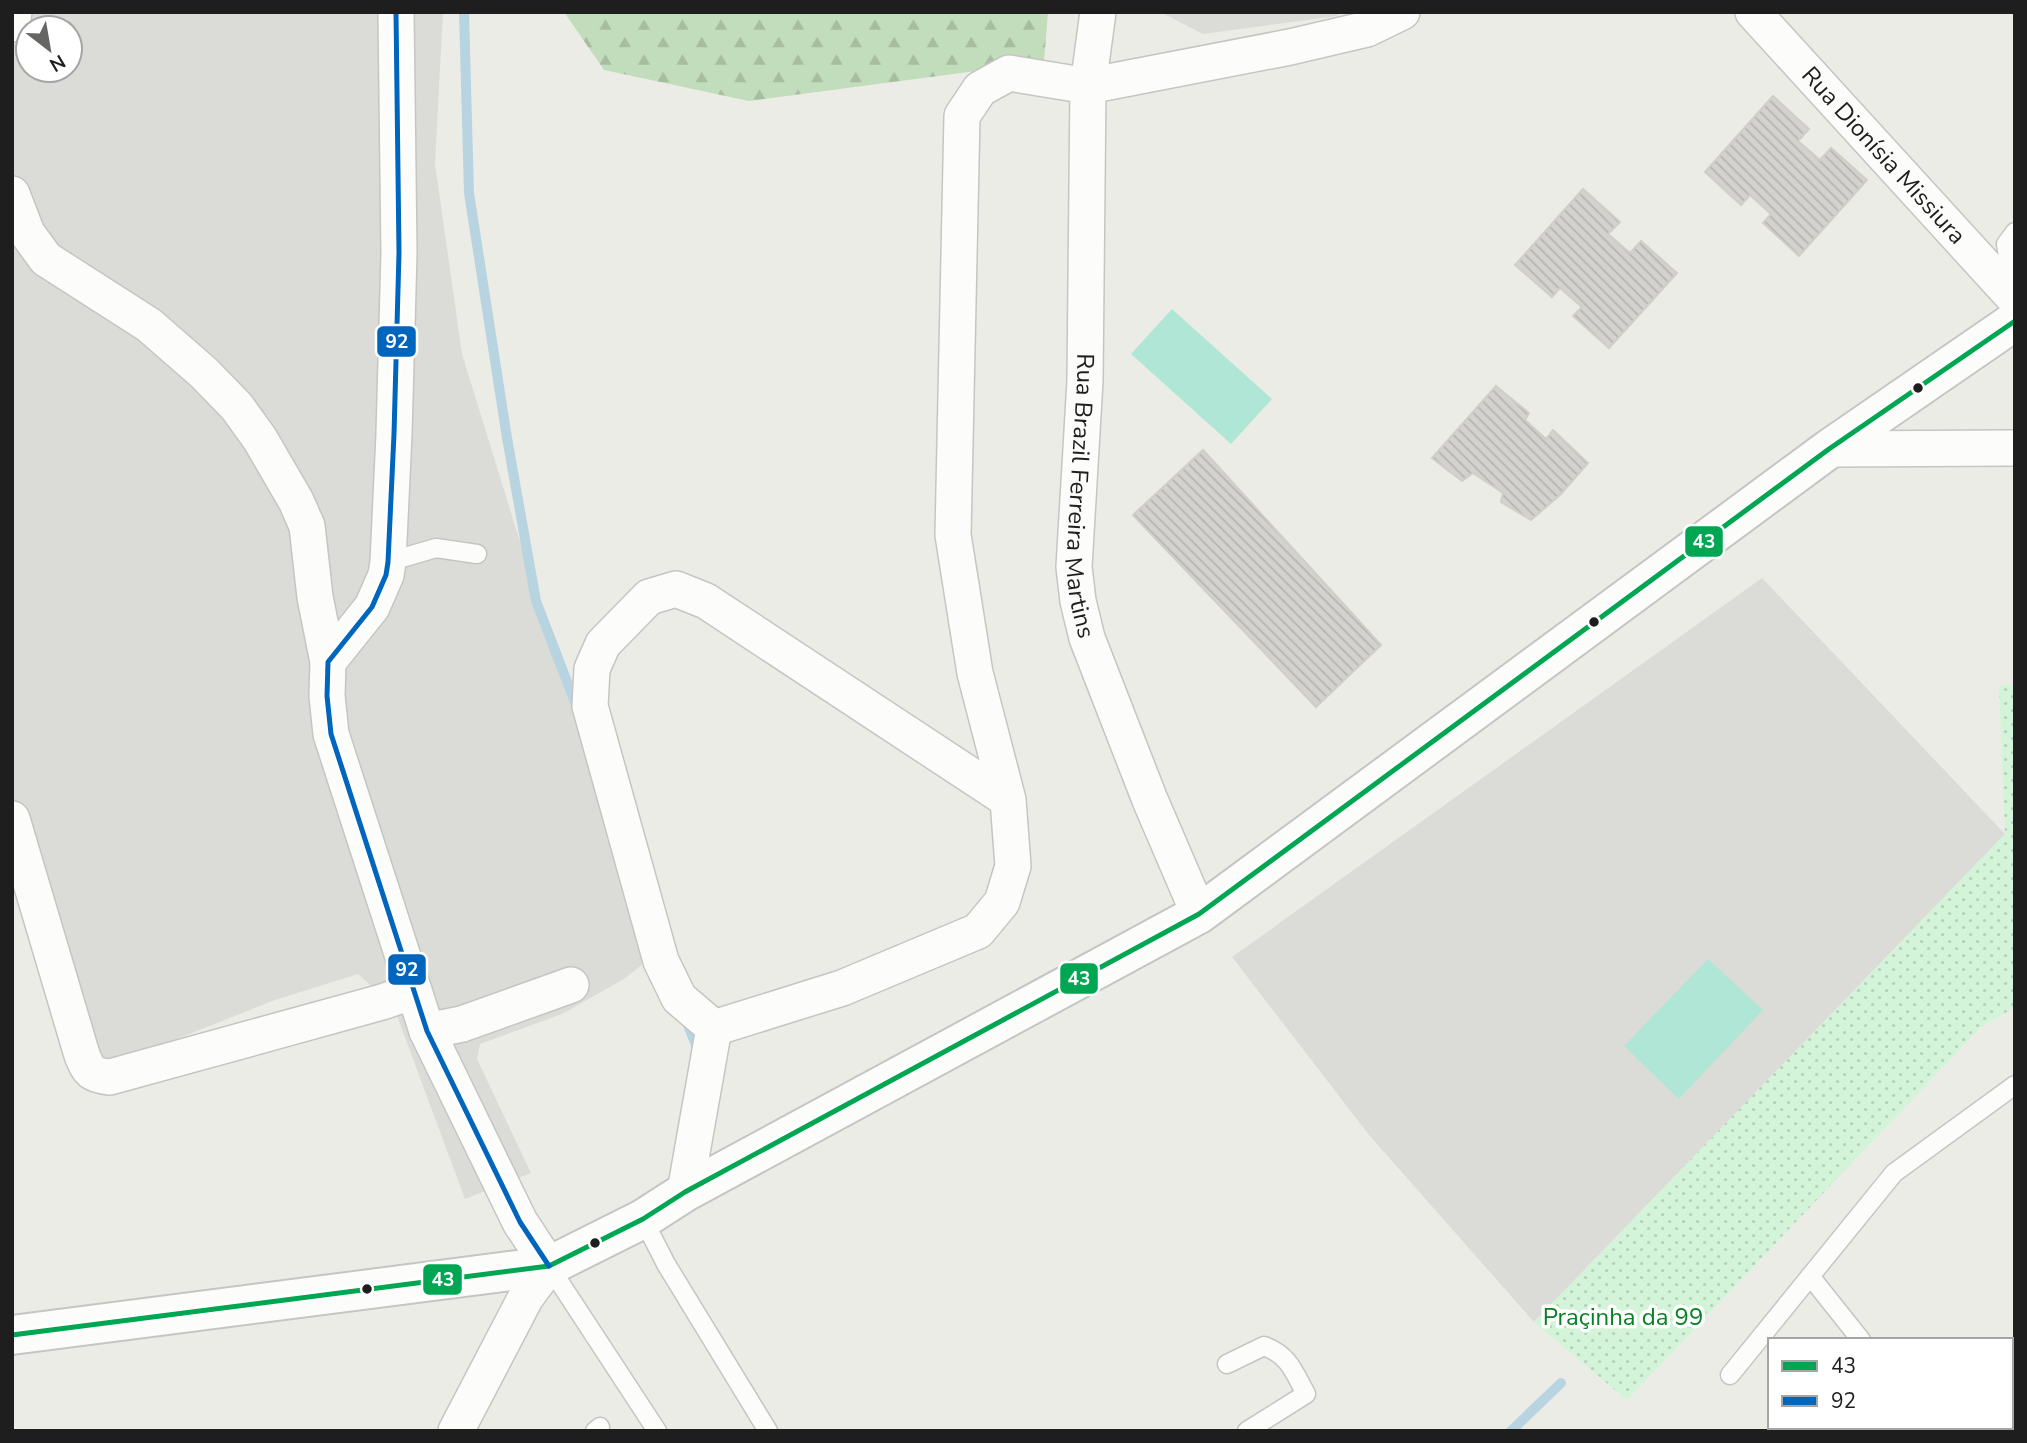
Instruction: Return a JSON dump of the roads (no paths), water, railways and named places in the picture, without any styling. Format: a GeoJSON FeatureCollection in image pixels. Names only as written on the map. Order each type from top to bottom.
{"type":"FeatureCollection","features":[{"type":"Feature","properties":{"kind":"street"},"geometry":{"type":"LineString","coordinates":[[12,24],[14,12]]}},
{"type":"Feature","properties":{"kind":"street"},"geometry":{"type":"LineString","coordinates":[[328,662],[372,607],[386,575],[388,562],[399,253],[396,12]]}},
{"type":"Feature","properties":{"kind":"street","name":"Rua Brazil Ferreira Martins"},"geometry":{"type":"LineString","coordinates":[[1098,12],[1088,86],[1085,380],[1074,567],[1078,601],[1087,638],[1164,835],[1199,914]]}},
{"type":"Feature","properties":{"kind":"street"},"geometry":{"type":"LineString","coordinates":[[714,1028],[842,988],[978,931],[1002,902],[1013,866],[1008,800],[975,673],[953,535],[962,116],[980,89],[1009,73],[1088,86],[1367,29],[1402,12]]}},
{"type":"Feature","properties":{"kind":"street","name":"Rua Dionísia Missiura"},"geometry":{"type":"LineString","coordinates":[[1753,12],[2015,299]]}},
{"type":"Feature","properties":{"kind":"street"},"geometry":{"type":"LineString","coordinates":[[12,194],[27,233],[46,260],[149,324],[204,373],[237,408],[260,439],[290,490],[307,526],[315,597],[328,662],[327,696],[331,734],[427,1031],[520,1222],[549,1266]]}},
{"type":"Feature","properties":{"kind":"street"},"geometry":{"type":"LineString","coordinates":[[12,1335],[549,1266],[643,1219],[685,1192],[1199,914],[1829,449],[2015,321]]}},
{"type":"Feature","properties":{"kind":"street"},"geometry":{"type":"LineString","coordinates":[[1829,449],[2015,448]]}},
{"type":"Feature","properties":{"kind":"street"},"geometry":{"type":"LineString","coordinates":[[714,1028],[680,998],[661,961],[590,706],[593,670],[603,644],[649,597],[676,589],[706,601],[1008,800]]}},
{"type":"Feature","properties":{"kind":"street"},"geometry":{"type":"LineString","coordinates":[[12,819],[82,1055],[95,1075],[110,1077],[414,991]]}},
{"type":"Feature","properties":{"kind":"street"},"geometry":{"type":"LineString","coordinates":[[427,1031],[462,1024],[572,985]]}},
{"type":"Feature","properties":{"kind":"street"},"geometry":{"type":"LineString","coordinates":[[685,1192],[714,1028]]}},
{"type":"Feature","properties":{"kind":"street"},"geometry":{"type":"LineString","coordinates":[[456,1431],[526,1297],[549,1266]]}},
{"type":"Feature","properties":{"kind":"lane"},"geometry":{"type":"LineString","coordinates":[[2015,232],[2006,244],[2008,257],[2015,268]]}},
{"type":"Feature","properties":{"kind":"lane"},"geometry":{"type":"LineString","coordinates":[[388,562],[436,548],[477,554]]}},
{"type":"Feature","properties":{"kind":"lane"},"geometry":{"type":"LineString","coordinates":[[1730,1375],[1894,1173],[2015,1085]]}},
{"type":"Feature","properties":{"kind":"lane"},"geometry":{"type":"LineString","coordinates":[[643,1219],[666,1264],[768,1431]]}},
{"type":"Feature","properties":{"kind":"lane"},"geometry":{"type":"LineString","coordinates":[[549,1266],[657,1431]]}},
{"type":"Feature","properties":{"kind":"lane"},"geometry":{"type":"LineString","coordinates":[[1810,1276],[1859,1338]]}},
{"type":"Feature","properties":{"kind":"lane"},"geometry":{"type":"LineString","coordinates":[[1227,1364],[1264,1346],[1276,1350],[1288,1361],[1306,1394],[1247,1431]]}},
{"type":"Feature","properties":{"kind":"waterway"},"geometry":{"type":"LineString","coordinates":[[464,12],[469,193],[507,438],[536,601],[578,710]]}},
{"type":"Feature","properties":{"kind":"waterway"},"geometry":{"type":"LineString","coordinates":[[685,1018],[699,1052]]}},
{"type":"Feature","properties":{"kind":"waterway"},"geometry":{"type":"LineString","coordinates":[[1511,1431],[1561,1383]]}},
{"type":"Feature","properties":{"kind":"park label","name":"Praçinha da 99"},"geometry":{"type":"Point","coordinates":[1623,1317]}}]}
